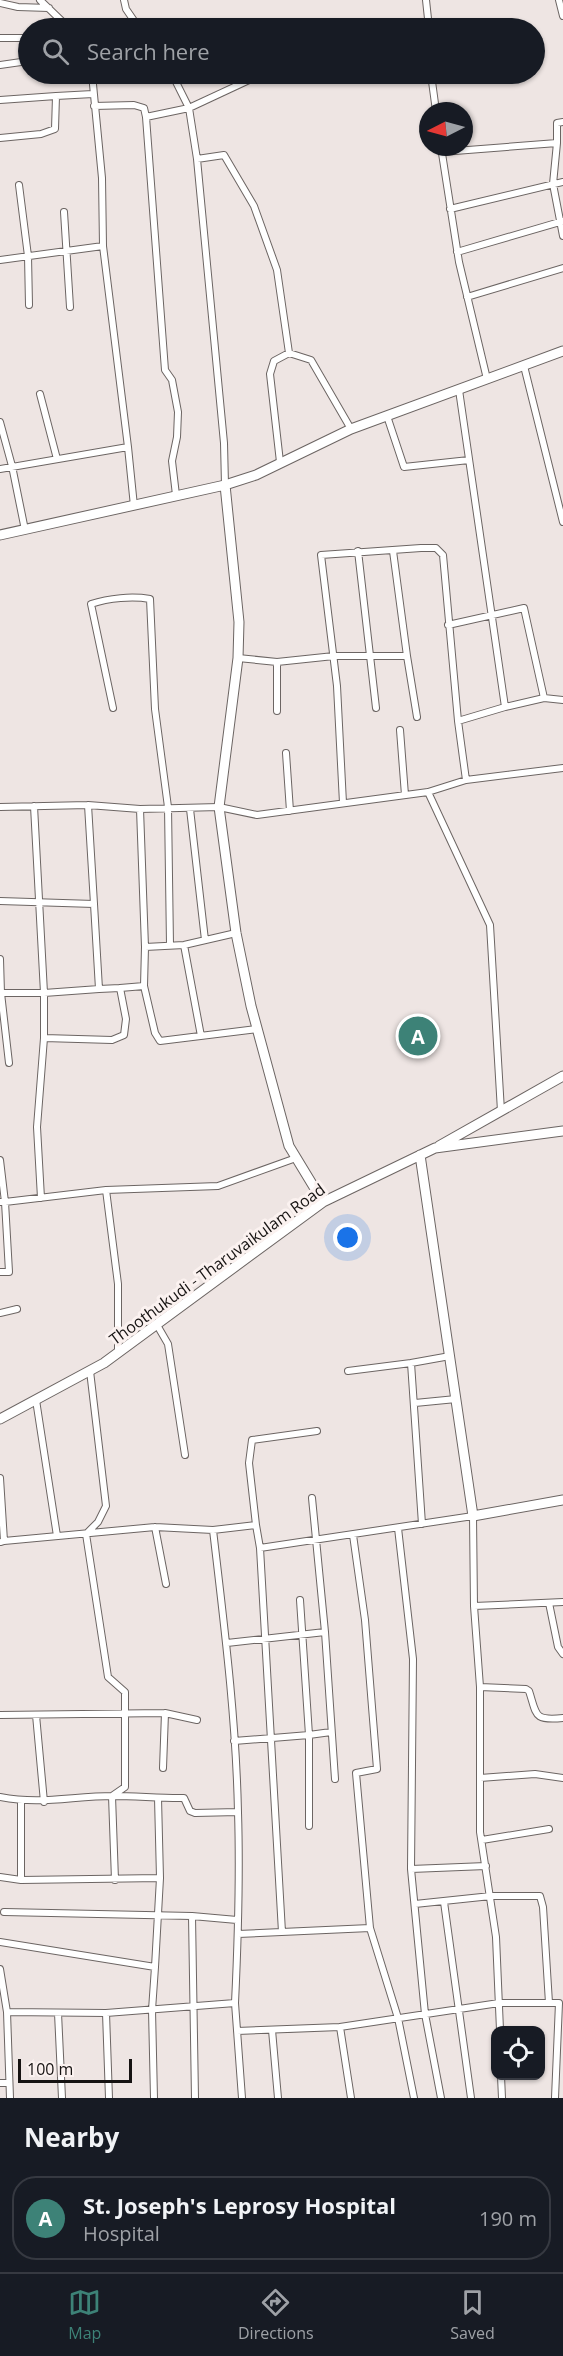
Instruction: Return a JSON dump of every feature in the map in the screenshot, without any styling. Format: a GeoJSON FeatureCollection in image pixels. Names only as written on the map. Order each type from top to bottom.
{"type":"FeatureCollection","features":[{"type":"Feature","properties":{"kind":"street"},"geometry":{"type":"LineString","coordinates":[[40,0],[59,18]]}},
{"type":"Feature","properties":{"kind":"street"},"geometry":{"type":"LineString","coordinates":[[124,0],[126,9],[132,18]]}},
{"type":"Feature","properties":{"kind":"street"},"geometry":{"type":"LineString","coordinates":[[426,0],[428,18]]}},
{"type":"Feature","properties":{"kind":"street"},"geometry":{"type":"LineString","coordinates":[[559,0],[563,16]]}},
{"type":"Feature","properties":{"kind":"street"},"geometry":{"type":"LineString","coordinates":[[0,3],[18,7],[49,8]]}},
{"type":"Feature","properties":{"kind":"street"},"geometry":{"type":"LineString","coordinates":[[0,38],[18,38]]}},
{"type":"Feature","properties":{"kind":"street"},"geometry":{"type":"LineString","coordinates":[[0,65],[18,62]]}},
{"type":"Feature","properties":{"kind":"street"},"geometry":{"type":"LineString","coordinates":[[92,84],[102,178],[103,246],[129,447],[134,506]]}},
{"type":"Feature","properties":{"kind":"street"},"geometry":{"type":"LineString","coordinates":[[177,84],[189,108],[197,159],[225,443],[225,485],[239,622],[238,658],[219,807],[236,933],[257,1029],[289,1146],[323,1202]]}},
{"type":"Feature","properties":{"kind":"street"},"geometry":{"type":"LineString","coordinates":[[146,117],[189,108],[241,84]]}},
{"type":"Feature","properties":{"kind":"street"},"geometry":{"type":"LineString","coordinates":[[432,84],[435,102]]}},
{"type":"Feature","properties":{"kind":"street"},"geometry":{"type":"LineString","coordinates":[[0,100],[93,94]]}},
{"type":"Feature","properties":{"kind":"street"},"geometry":{"type":"LineString","coordinates":[[0,138],[41,134],[55,129],[56,96]]}},
{"type":"Feature","properties":{"kind":"street"},"geometry":{"type":"LineString","coordinates":[[94,106],[134,105],[144,108],[146,117],[165,370],[172,380],[178,412],[177,437],[172,460],[176,495]]}},
{"type":"Feature","properties":{"kind":"street"},"geometry":{"type":"LineString","coordinates":[[563,122],[557,123],[553,184],[562,221],[563,236]]}},
{"type":"Feature","properties":{"kind":"street"},"geometry":{"type":"LineString","coordinates":[[473,147],[557,143]]}},
{"type":"Feature","properties":{"kind":"street"},"geometry":{"type":"LineString","coordinates":[[197,159],[224,155],[254,206],[277,270],[289,352]]}},
{"type":"Feature","properties":{"kind":"street"},"geometry":{"type":"LineString","coordinates":[[442,156],[457,252],[487,380]]}},
{"type":"Feature","properties":{"kind":"street"},"geometry":{"type":"LineString","coordinates":[[450,210],[563,182]]}},
{"type":"Feature","properties":{"kind":"street"},"geometry":{"type":"LineString","coordinates":[[19,185],[28,256],[29,305]]}},
{"type":"Feature","properties":{"kind":"street"},"geometry":{"type":"LineString","coordinates":[[64,212],[70,307]]}},
{"type":"Feature","properties":{"kind":"street"},"geometry":{"type":"LineString","coordinates":[[457,252],[562,221]]}},
{"type":"Feature","properties":{"kind":"street"},"geometry":{"type":"LineString","coordinates":[[0,260],[103,246]]}},
{"type":"Feature","properties":{"kind":"street"},"geometry":{"type":"LineString","coordinates":[[467,297],[563,268]]}},
{"type":"Feature","properties":{"kind":"street"},"geometry":{"type":"LineString","coordinates":[[0,535],[225,485],[256,475],[351,429],[563,351]]}},
{"type":"Feature","properties":{"kind":"street"},"geometry":{"type":"LineString","coordinates":[[289,352],[311,360],[351,429]]}},
{"type":"Feature","properties":{"kind":"street"},"geometry":{"type":"LineString","coordinates":[[280,462],[270,374],[274,361],[289,352]]}},
{"type":"Feature","properties":{"kind":"street"},"geometry":{"type":"LineString","coordinates":[[524,366],[563,522]]}},
{"type":"Feature","properties":{"kind":"street"},"geometry":{"type":"LineString","coordinates":[[459,390],[505,707]]}},
{"type":"Feature","properties":{"kind":"street"},"geometry":{"type":"LineString","coordinates":[[40,394],[57,459]]}},
{"type":"Feature","properties":{"kind":"street"},"geometry":{"type":"LineString","coordinates":[[387,416],[404,467],[469,460]]}},
{"type":"Feature","properties":{"kind":"street"},"geometry":{"type":"LineString","coordinates":[[0,422],[25,530]]}},
{"type":"Feature","properties":{"kind":"street"},"geometry":{"type":"LineString","coordinates":[[0,469],[129,447]]}},
{"type":"Feature","properties":{"kind":"street"},"geometry":{"type":"LineString","coordinates":[[343,803],[337,686],[321,555],[436,548],[443,555],[448,624],[466,780]]}},
{"type":"Feature","properties":{"kind":"street"},"geometry":{"type":"LineString","coordinates":[[358,551],[376,708]]}},
{"type":"Feature","properties":{"kind":"street"},"geometry":{"type":"LineString","coordinates":[[393,551],[417,717]]}},
{"type":"Feature","properties":{"kind":"street"},"geometry":{"type":"LineString","coordinates":[[112,708],[92,604],[141,597],[150,599],[155,709],[168,807],[170,945]]}},
{"type":"Feature","properties":{"kind":"street"},"geometry":{"type":"LineString","coordinates":[[448,624],[524,608],[544,698]]}},
{"type":"Feature","properties":{"kind":"street"},"geometry":{"type":"LineString","coordinates":[[238,658],[277,662],[334,656],[407,656]]}},
{"type":"Feature","properties":{"kind":"street"},"geometry":{"type":"LineString","coordinates":[[277,662],[277,711]]}},
{"type":"Feature","properties":{"kind":"street"},"geometry":{"type":"LineString","coordinates":[[458,721],[544,698],[563,700]]}},
{"type":"Feature","properties":{"kind":"street"},"geometry":{"type":"LineString","coordinates":[[400,730],[405,795]]}},
{"type":"Feature","properties":{"kind":"street"},"geometry":{"type":"LineString","coordinates":[[286,753],[290,811]]}},
{"type":"Feature","properties":{"kind":"street"},"geometry":{"type":"LineString","coordinates":[[0,807],[88,805],[140,809],[168,807],[190,809],[219,807],[257,815],[428,792],[466,780],[563,768]]}},
{"type":"Feature","properties":{"kind":"street"},"geometry":{"type":"LineString","coordinates":[[428,792],[490,925],[501,1111]]}},
{"type":"Feature","properties":{"kind":"street"},"geometry":{"type":"LineString","coordinates":[[88,805],[99,989]]}},
{"type":"Feature","properties":{"kind":"street"},"geometry":{"type":"LineString","coordinates":[[34,806],[44,993],[44,1038],[36,1127],[41,1198]]}},
{"type":"Feature","properties":{"kind":"street"},"geometry":{"type":"LineString","coordinates":[[140,809],[145,947],[144,986],[155,1033],[160,1041],[257,1029]]}},
{"type":"Feature","properties":{"kind":"street"},"geometry":{"type":"LineString","coordinates":[[190,809],[205,940]]}},
{"type":"Feature","properties":{"kind":"street"},"geometry":{"type":"LineString","coordinates":[[0,901],[94,904]]}},
{"type":"Feature","properties":{"kind":"street"},"geometry":{"type":"LineString","coordinates":[[145,947],[184,945],[236,933]]}},
{"type":"Feature","properties":{"kind":"street"},"geometry":{"type":"LineString","coordinates":[[184,945],[201,1036]]}},
{"type":"Feature","properties":{"kind":"street"},"geometry":{"type":"LineString","coordinates":[[0,959],[1,993],[9,1063]]}},
{"type":"Feature","properties":{"kind":"street"},"geometry":{"type":"LineString","coordinates":[[1,993],[44,993],[144,986]]}},
{"type":"Feature","properties":{"kind":"street"},"geometry":{"type":"LineString","coordinates":[[44,1038],[111,1040],[124,1035],[126,1019],[120,988]]}},
{"type":"Feature","properties":{"kind":"street"},"geometry":{"type":"LineString","coordinates":[[435,1148],[563,1076]]}},
{"type":"Feature","properties":{"kind":"street","name":"Thoothukudi - Tharuvaikulam Road"},"geometry":{"type":"LineString","coordinates":[[0,1419],[90,1371],[118,1353],[323,1202],[435,1148],[563,1131]]}},
{"type":"Feature","properties":{"kind":"street"},"geometry":{"type":"LineString","coordinates":[[420,1155],[473,1516],[474,1606],[480,1687],[482,1840],[496,1937],[500,2026]]}},
{"type":"Feature","properties":{"kind":"street"},"geometry":{"type":"LineString","coordinates":[[3,1202],[106,1190],[218,1186],[297,1158]]}},
{"type":"Feature","properties":{"kind":"street"},"geometry":{"type":"LineString","coordinates":[[0,1160],[9,1272],[0,1272]]}},
{"type":"Feature","properties":{"kind":"street"},"geometry":{"type":"LineString","coordinates":[[106,1190],[118,1284],[118,1353]]}},
{"type":"Feature","properties":{"kind":"street"},"geometry":{"type":"LineString","coordinates":[[0,1313],[17,1309]]}},
{"type":"Feature","properties":{"kind":"street"},"geometry":{"type":"LineString","coordinates":[[157,1325],[168,1344],[185,1455]]}},
{"type":"Feature","properties":{"kind":"street"},"geometry":{"type":"LineString","coordinates":[[348,1371],[450,1356]]}},
{"type":"Feature","properties":{"kind":"street"},"geometry":{"type":"LineString","coordinates":[[411,1363],[422,1524]]}},
{"type":"Feature","properties":{"kind":"street"},"geometry":{"type":"LineString","coordinates":[[86,1533],[98,1522],[106,1506],[90,1371]]}},
{"type":"Feature","properties":{"kind":"street"},"geometry":{"type":"LineString","coordinates":[[415,1403],[456,1399]]}},
{"type":"Feature","properties":{"kind":"street"},"geometry":{"type":"LineString","coordinates":[[36,1400],[57,1536]]}},
{"type":"Feature","properties":{"kind":"street"},"geometry":{"type":"LineString","coordinates":[[282,1932],[260,1548],[249,1463],[252,1440],[317,1431]]}},
{"type":"Feature","properties":{"kind":"street"},"geometry":{"type":"LineString","coordinates":[[0,1478],[2,1541],[155,1527],[213,1530],[256,1525]]}},
{"type":"Feature","properties":{"kind":"street"},"geometry":{"type":"LineString","coordinates":[[312,1498],[325,1632],[335,1779]]}},
{"type":"Feature","properties":{"kind":"street"},"geometry":{"type":"LineString","coordinates":[[260,1548],[398,1528],[563,1500]]}},
{"type":"Feature","properties":{"kind":"street"},"geometry":{"type":"LineString","coordinates":[[155,1527],[166,1584]]}},
{"type":"Feature","properties":{"kind":"street"},"geometry":{"type":"LineString","coordinates":[[398,1528],[413,1659],[411,1869],[425,2014],[441,2098]]}},
{"type":"Feature","properties":{"kind":"street"},"geometry":{"type":"LineString","coordinates":[[213,1530],[227,1643],[238,1812],[238,1934],[235,2003],[242,2098]]}},
{"type":"Feature","properties":{"kind":"street"},"geometry":{"type":"LineString","coordinates":[[86,1533],[108,1677],[124,1692],[124,1787],[112,1796]]}},
{"type":"Feature","properties":{"kind":"street"},"geometry":{"type":"LineString","coordinates":[[353,1535],[366,1620],[377,1769],[356,1773],[370,1928],[398,2018],[414,2098]]}},
{"type":"Feature","properties":{"kind":"street"},"geometry":{"type":"LineString","coordinates":[[300,1600],[309,1735],[309,1826]]}},
{"type":"Feature","properties":{"kind":"street"},"geometry":{"type":"LineString","coordinates":[[474,1606],[563,1602]]}},
{"type":"Feature","properties":{"kind":"street"},"geometry":{"type":"LineString","coordinates":[[549,1603],[558,1647],[563,1654]]}},
{"type":"Feature","properties":{"kind":"street"},"geometry":{"type":"LineString","coordinates":[[227,1643],[325,1632]]}},
{"type":"Feature","properties":{"kind":"street"},"geometry":{"type":"LineString","coordinates":[[480,1687],[526,1689],[529,1691],[535,1714],[540,1718],[563,1718]]}},
{"type":"Feature","properties":{"kind":"street"},"geometry":{"type":"LineString","coordinates":[[163,1768],[165,1713]]}},
{"type":"Feature","properties":{"kind":"street"},"geometry":{"type":"LineString","coordinates":[[0,1715],[165,1713],[197,1720]]}},
{"type":"Feature","properties":{"kind":"street"},"geometry":{"type":"LineString","coordinates":[[36,1715],[44,1802]]}},
{"type":"Feature","properties":{"kind":"street"},"geometry":{"type":"LineString","coordinates":[[234,1741],[271,1740],[331,1732]]}},
{"type":"Feature","properties":{"kind":"street"},"geometry":{"type":"LineString","coordinates":[[480,1778],[535,1774],[563,1778]]}},
{"type":"Feature","properties":{"kind":"street"},"geometry":{"type":"LineString","coordinates":[[112,1796],[115,1880]]}},
{"type":"Feature","properties":{"kind":"street"},"geometry":{"type":"LineString","coordinates":[[0,1797],[44,1802],[112,1796],[184,1798],[190,1810],[195,1813],[238,1812]]}},
{"type":"Feature","properties":{"kind":"street"},"geometry":{"type":"LineString","coordinates":[[154,2098],[152,2010],[159,1915],[158,1798]]}},
{"type":"Feature","properties":{"kind":"street"},"geometry":{"type":"LineString","coordinates":[[21,1801],[21,1880]]}},
{"type":"Feature","properties":{"kind":"street"},"geometry":{"type":"LineString","coordinates":[[482,1840],[549,1829]]}},
{"type":"Feature","properties":{"kind":"street"},"geometry":{"type":"LineString","coordinates":[[411,1869],[486,1866]]}},
{"type":"Feature","properties":{"kind":"street"},"geometry":{"type":"LineString","coordinates":[[0,1877],[21,1880],[160,1878]]}},
{"type":"Feature","properties":{"kind":"street"},"geometry":{"type":"LineString","coordinates":[[415,1904],[491,1896],[540,1896],[543,1907],[549,2003]]}},
{"type":"Feature","properties":{"kind":"street"},"geometry":{"type":"LineString","coordinates":[[444,1902],[471,2098]]}},
{"type":"Feature","properties":{"kind":"street"},"geometry":{"type":"LineString","coordinates":[[4,1912],[192,1916],[237,1920]]}},
{"type":"Feature","properties":{"kind":"street"},"geometry":{"type":"LineString","coordinates":[[192,1916],[195,2098]]}},
{"type":"Feature","properties":{"kind":"street"},"geometry":{"type":"LineString","coordinates":[[238,1934],[370,1928]]}},
{"type":"Feature","properties":{"kind":"street"},"geometry":{"type":"LineString","coordinates":[[0,1942],[156,1966]]}},
{"type":"Feature","properties":{"kind":"street"},"geometry":{"type":"LineString","coordinates":[[0,1969],[7,2012],[10,2098]]}},
{"type":"Feature","properties":{"kind":"street"},"geometry":{"type":"LineString","coordinates":[[237,2031],[340,2027],[499,2002],[561,2003],[555,2098]]}},
{"type":"Feature","properties":{"kind":"street"},"geometry":{"type":"LineString","coordinates":[[7,2012],[106,2013],[235,2003]]}},
{"type":"Feature","properties":{"kind":"street"},"geometry":{"type":"LineString","coordinates":[[58,2013],[62,2098]]}},
{"type":"Feature","properties":{"kind":"street"},"geometry":{"type":"LineString","coordinates":[[106,2013],[109,2098]]}},
{"type":"Feature","properties":{"kind":"street"},"geometry":{"type":"LineString","coordinates":[[340,2027],[351,2098]]}},
{"type":"Feature","properties":{"kind":"street"},"geometry":{"type":"LineString","coordinates":[[272,2030],[278,2098]]}},
{"type":"Feature","properties":{"kind":"street"},"geometry":{"type":"LineString","coordinates":[[501,2080],[502,2098]]}},
{"type":"Feature","properties":{"kind":"street"},"geometry":{"type":"LineString","coordinates":[[0,2083],[9,2083]]}},
{"type":"Feature","properties":{"kind":"place","name":"St. Joseph's Leprosy Hospital"},"geometry":{"type":"Point","coordinates":[418,1036]}}]}
